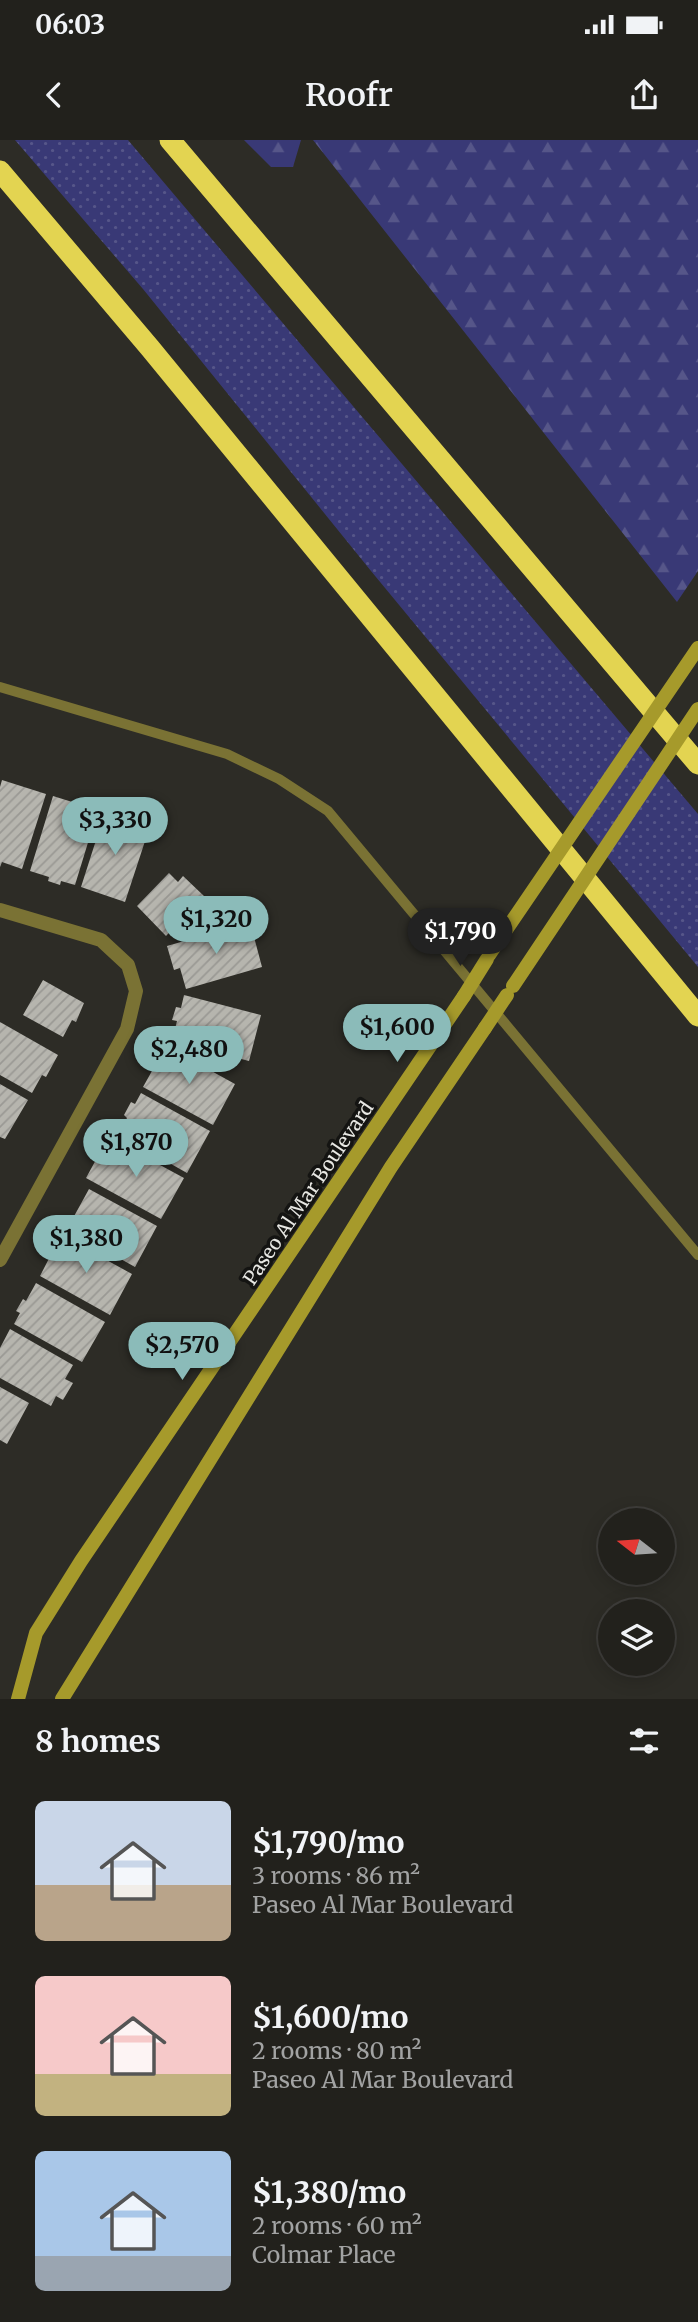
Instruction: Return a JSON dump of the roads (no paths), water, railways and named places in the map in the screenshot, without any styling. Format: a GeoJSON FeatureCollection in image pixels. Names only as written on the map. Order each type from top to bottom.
{"type":"FeatureCollection","features":[{"type":"Feature","properties":{"kind":"highway"},"geometry":{"type":"LineString","coordinates":[[170,140],[698,764]]}},
{"type":"Feature","properties":{"kind":"highway"},"geometry":{"type":"LineString","coordinates":[[0,171],[150,348],[698,1016]]}},
{"type":"Feature","properties":{"kind":"main road","name":"Paseo Al Mar Boulevard"},"geometry":{"type":"LineString","coordinates":[[18,1699],[36,1633],[112,1516],[360,1152],[489,955],[698,648]]}},
{"type":"Feature","properties":{"kind":"main road"},"geometry":{"type":"LineString","coordinates":[[62,1699],[391,1167],[698,709]]}},
{"type":"Feature","properties":{"kind":"street"},"geometry":{"type":"LineString","coordinates":[[0,910],[102,940],[128,965],[136,991],[127,1029],[0,1260]]}},
{"type":"Feature","properties":{"kind":"lane"},"geometry":{"type":"LineString","coordinates":[[0,687],[227,754],[279,779],[328,811],[698,1255]]}}]}
